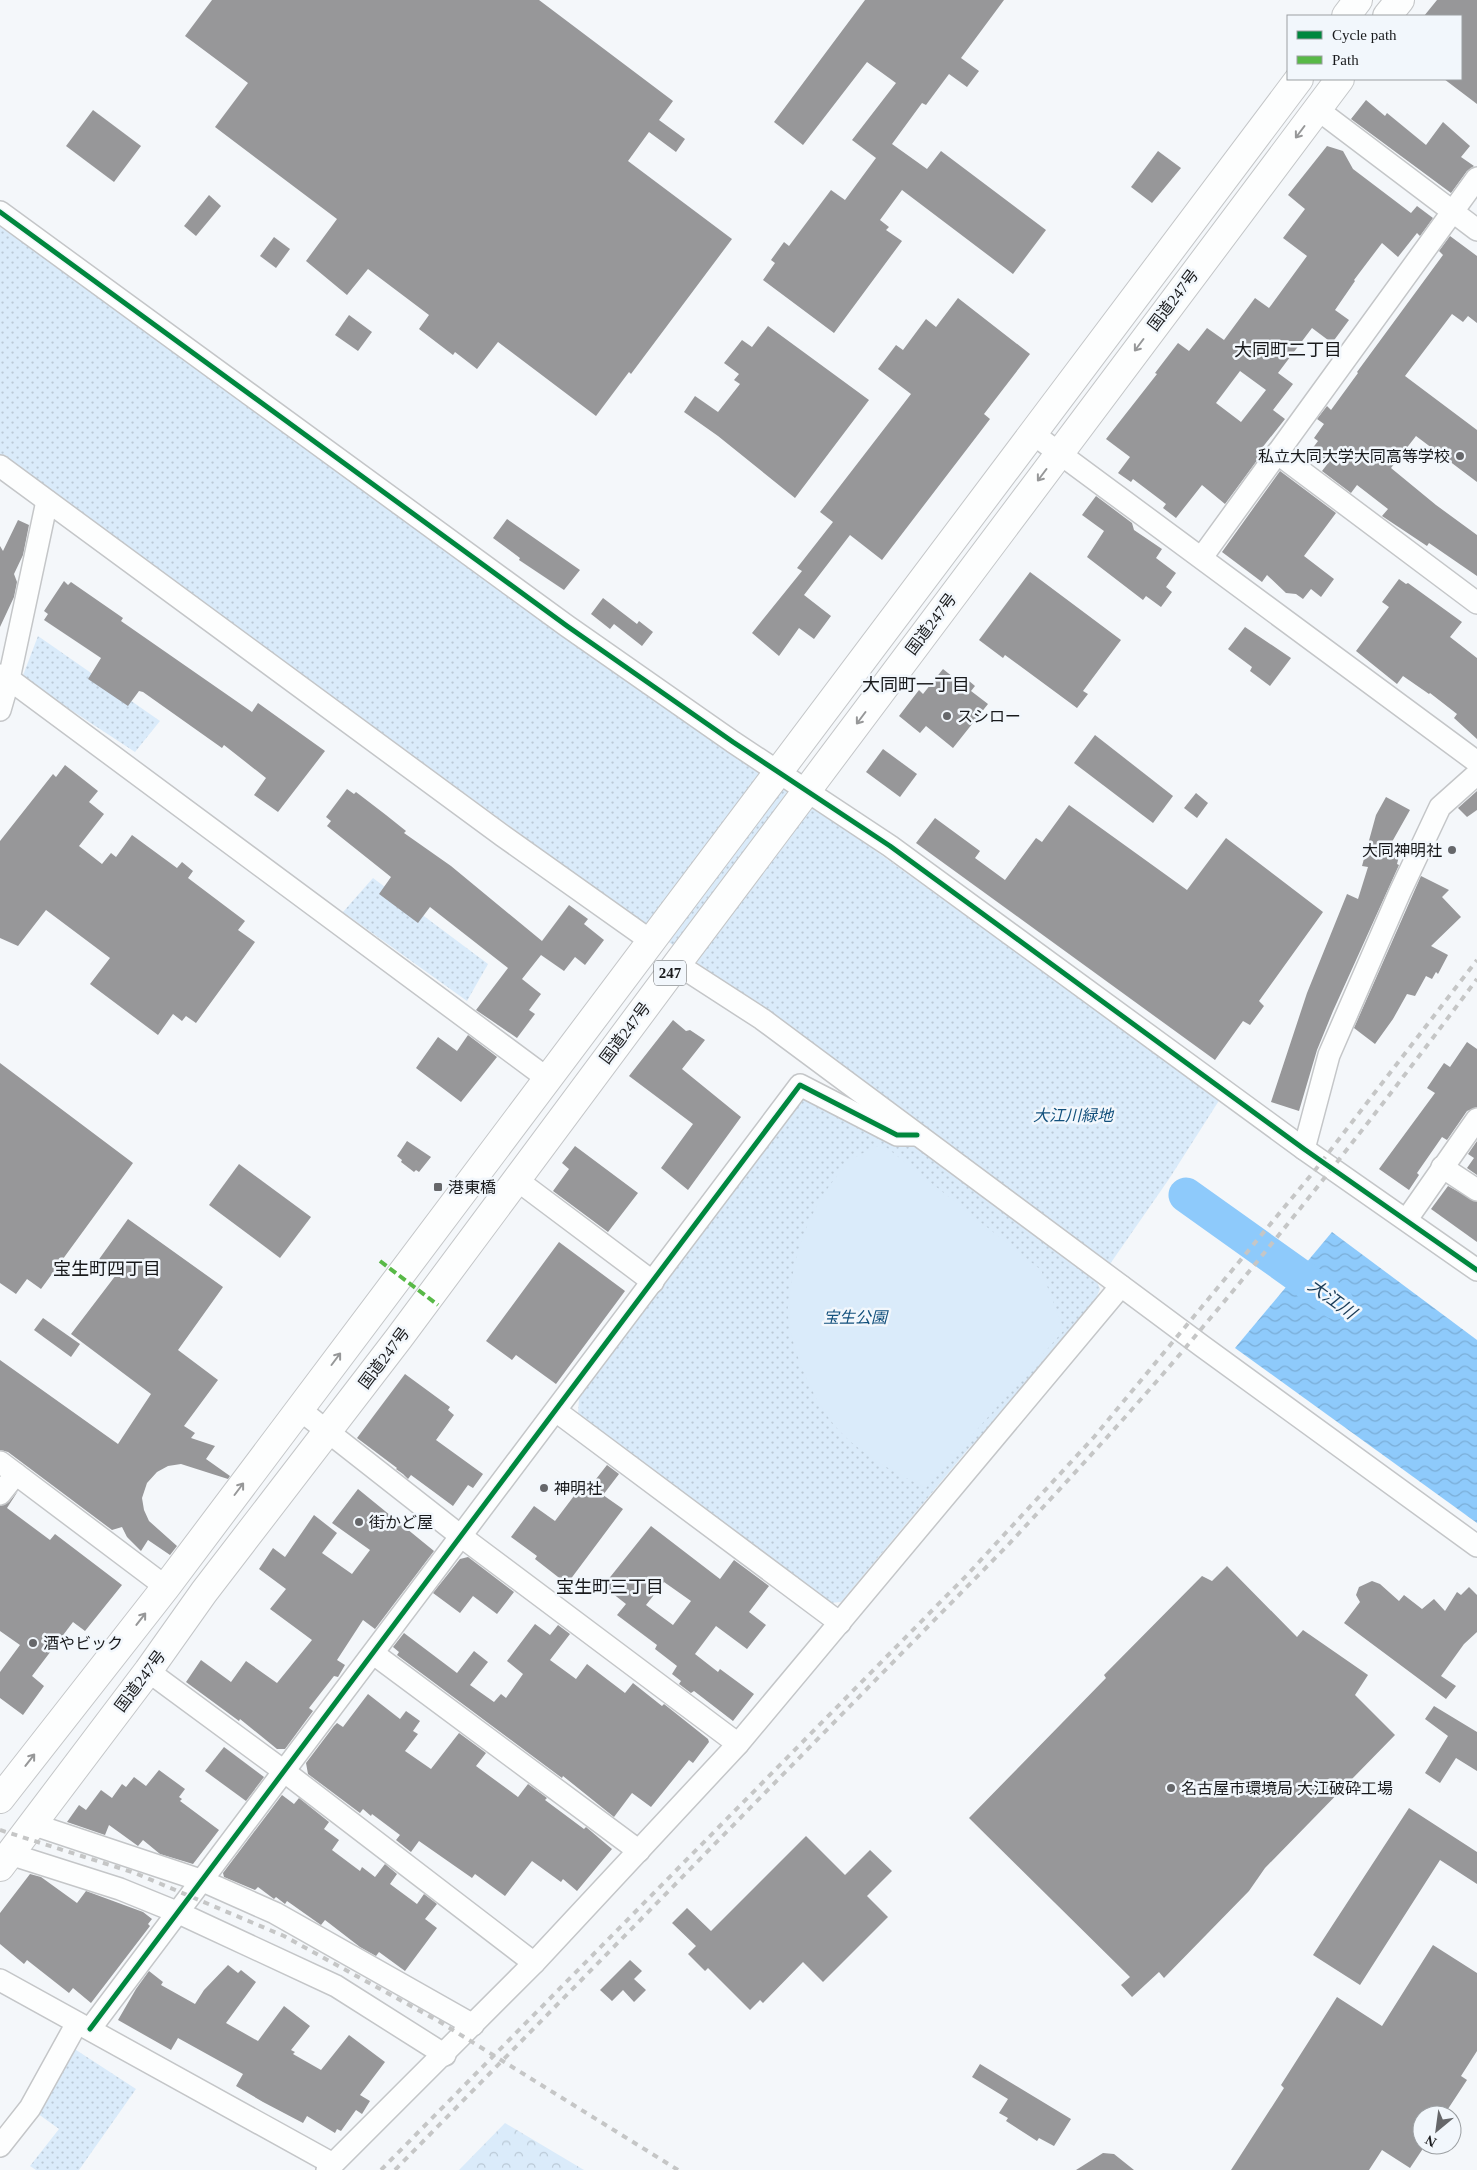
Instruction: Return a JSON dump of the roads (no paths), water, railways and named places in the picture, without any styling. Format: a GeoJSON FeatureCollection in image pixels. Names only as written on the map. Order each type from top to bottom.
{"type":"FeatureCollection","features":[{"type":"Feature","properties":{"kind":"highway"},"geometry":{"type":"LineString","coordinates":[[1347,15],[1358,0]]}},
{"type":"Feature","properties":{"kind":"highway"},"geometry":{"type":"LineString","coordinates":[[1388,15],[1400,0]]}},
{"type":"Feature","properties":{"kind":"highway","name":"国道247号"},"geometry":{"type":"LineString","coordinates":[[0,1799],[166,1588],[1297,80]]}},
{"type":"Feature","properties":{"kind":"highway","name":"国道247号"},"geometry":{"type":"LineString","coordinates":[[5,1860],[148,1671],[204,1592],[517,1180],[806,790],[1339,80]]}},
{"type":"Feature","properties":{"kind":"street"},"geometry":{"type":"LineString","coordinates":[[1317,109],[1477,230]]}},
{"type":"Feature","properties":{"kind":"street"},"geometry":{"type":"LineString","coordinates":[[1202,557],[1477,178]]}},
{"type":"Feature","properties":{"kind":"street"},"geometry":{"type":"LineString","coordinates":[[0,212],[567,626],[778,772],[890,846],[1304,1149],[1407,1219],[1477,1270]]}},
{"type":"Feature","properties":{"kind":"street"},"geometry":{"type":"LineString","coordinates":[[1032,433],[1477,762]]}},
{"type":"Feature","properties":{"kind":"street"},"geometry":{"type":"LineString","coordinates":[[1277,453],[1477,603]]}},
{"type":"Feature","properties":{"kind":"street"},"geometry":{"type":"LineString","coordinates":[[0,466],[503,836],[651,941]]}},
{"type":"Feature","properties":{"kind":"street"},"geometry":{"type":"LineString","coordinates":[[0,710],[4,677],[47,501]]}},
{"type":"Feature","properties":{"kind":"street"},"geometry":{"type":"LineString","coordinates":[[4,677],[548,1079]]}},
{"type":"Feature","properties":{"kind":"street"},"geometry":{"type":"LineString","coordinates":[[1304,1149],[1329,1055],[1400,892],[1440,807],[1477,774]]}},
{"type":"Feature","properties":{"kind":"street"},"geometry":{"type":"LineString","coordinates":[[676,964],[762,1019],[1121,1286],[1477,1546]]}},
{"type":"Feature","properties":{"kind":"street"},"geometry":{"type":"LineString","coordinates":[[0,2146],[30,2108],[83,2026],[203,1881],[800,1085],[897,1135],[917,1135]]}},
{"type":"Feature","properties":{"kind":"street"},"geometry":{"type":"LineString","coordinates":[[1407,1219],[1477,1118]]}},
{"type":"Feature","properties":{"kind":"street"},"geometry":{"type":"LineString","coordinates":[[1442,1166],[1477,1190]]}},
{"type":"Feature","properties":{"kind":"street"},"geometry":{"type":"LineString","coordinates":[[517,1180],[653,1282]]}},
{"type":"Feature","properties":{"kind":"street"},"geometry":{"type":"LineString","coordinates":[[0,1980],[330,2167],[445,2055],[534,1963],[738,1744],[1121,1286]]}},
{"type":"Feature","properties":{"kind":"street"},"geometry":{"type":"LineString","coordinates":[[299,1409],[462,1537],[738,1744]]}},
{"type":"Feature","properties":{"kind":"street"},"geometry":{"type":"LineString","coordinates":[[556,1411],[840,1623]]}},
{"type":"Feature","properties":{"kind":"street"},"geometry":{"type":"LineString","coordinates":[[0,1494],[8,1468],[166,1588]]}},
{"type":"Feature","properties":{"kind":"street"},"geometry":{"type":"LineString","coordinates":[[374,1654],[639,1851]]}},
{"type":"Feature","properties":{"kind":"street"},"geometry":{"type":"LineString","coordinates":[[148,1671],[285,1772],[534,1963]]}},
{"type":"Feature","properties":{"kind":"street"},"geometry":{"type":"LineString","coordinates":[[32,1824],[203,1881],[274,1913],[473,2025]]}},
{"type":"Feature","properties":{"kind":"street"},"geometry":{"type":"LineString","coordinates":[[5,1860],[120,1889],[178,1913],[336,1986],[445,2055]]}},
{"type":"Feature","properties":{"kind":"water"},"geometry":{"type":"Polygon","coordinates":[[[1332,1232],[1477,1340],[1477,1523],[1235,1348],[1332,1232]]]}},
{"type":"Feature","properties":{"kind":"waterway","name":"大江川"},"geometry":{"type":"LineString","coordinates":[[1186,1195],[1336,1302]]}},
{"type":"Feature","properties":{"kind":"railway"},"geometry":{"type":"LineString","coordinates":[[381,2170],[967,1575],[1094,1437],[1316,1169],[1477,960]]}},
{"type":"Feature","properties":{"kind":"railway"},"geometry":{"type":"LineString","coordinates":[[395,2170],[1008,1545],[1104,1441],[1269,1247],[1477,979]]}},
{"type":"Feature","properties":{"kind":"railway"},"geometry":{"type":"LineString","coordinates":[[0,1830],[135,1873],[284,1936],[440,2022],[678,2170]]}},
{"type":"Feature","properties":{"kind":"place","name":"私立大同大学大同高等学校"},"geometry":{"type":"Point","coordinates":[1460,456]}},
{"type":"Feature","properties":{"kind":"place","name":"スシロー"},"geometry":{"type":"Point","coordinates":[947,716]}},
{"type":"Feature","properties":{"kind":"place","name":"大同神明社"},"geometry":{"type":"Point","coordinates":[1452,850]}},
{"type":"Feature","properties":{"kind":"place","name":"港東橋"},"geometry":{"type":"Point","coordinates":[438,1187]}},
{"type":"Feature","properties":{"kind":"place","name":"神明社"},"geometry":{"type":"Point","coordinates":[544,1488]}},
{"type":"Feature","properties":{"kind":"place","name":"街かど屋"},"geometry":{"type":"Point","coordinates":[359,1522]}},
{"type":"Feature","properties":{"kind":"place","name":"酒やビック"},"geometry":{"type":"Point","coordinates":[33,1643]}},
{"type":"Feature","properties":{"kind":"place","name":"名古屋市環境局 大江破砕工場"},"geometry":{"type":"Point","coordinates":[1171,1788]}},
{"type":"Feature","properties":{"kind":"district","name":"大同町二丁目"},"geometry":{"type":"Point","coordinates":[1288,350]}},
{"type":"Feature","properties":{"kind":"district","name":"大同町一丁目"},"geometry":{"type":"Point","coordinates":[916,685]}},
{"type":"Feature","properties":{"kind":"district","name":"宝生町四丁目"},"geometry":{"type":"Point","coordinates":[107,1269]}},
{"type":"Feature","properties":{"kind":"district","name":"宝生町三丁目"},"geometry":{"type":"Point","coordinates":[610,1587]}},
{"type":"Feature","properties":{"kind":"park label","name":"大江川緑地"},"geometry":{"type":"Point","coordinates":[1073,1115]}},
{"type":"Feature","properties":{"kind":"park label","name":"宝生公園"},"geometry":{"type":"Point","coordinates":[855,1317]}}]}
